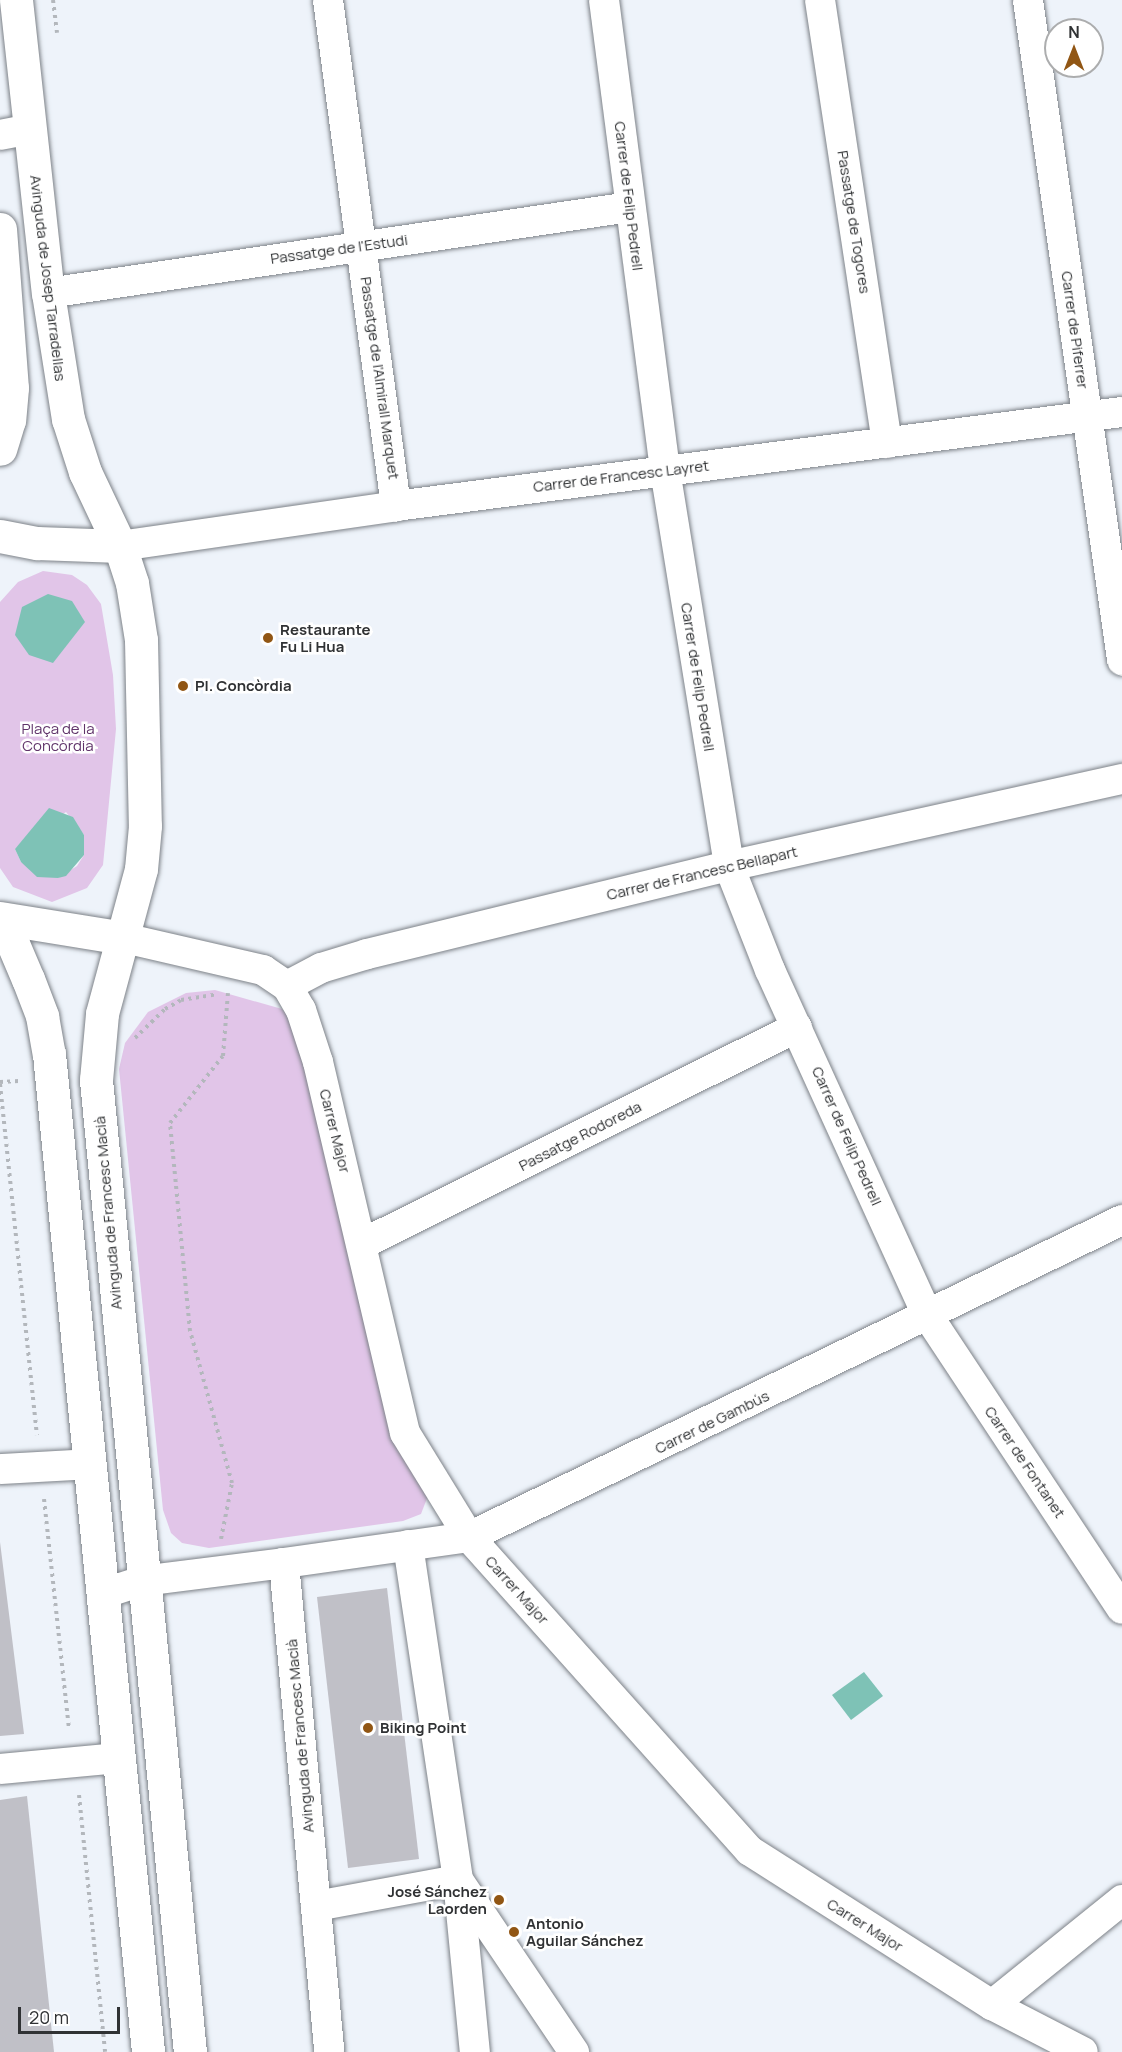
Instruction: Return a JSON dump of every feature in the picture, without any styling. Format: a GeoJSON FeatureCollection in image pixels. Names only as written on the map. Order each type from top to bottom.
{"type":"FeatureCollection","features":[{"type":"Feature","properties":{"kind":"main road","name":"Avinguda de Josep Tarradellas"},"geometry":{"type":"LineString","coordinates":[[16,0],[15,132],[48,293],[76,450],[120,546]]}},
{"type":"Feature","properties":{"kind":"main road"},"geometry":{"type":"LineString","coordinates":[[0,229],[12,388],[9,420],[0,449]]}},
{"type":"Feature","properties":{"kind":"main road"},"geometry":{"type":"LineString","coordinates":[[0,536],[37,543],[120,546],[139,625],[147,755],[141,869],[124,938],[0,918]]}},
{"type":"Feature","properties":{"kind":"main road"},"geometry":{"type":"LineString","coordinates":[[0,926],[13,944],[28,979],[47,1035],[148,2052]]}},
{"type":"Feature","properties":{"kind":"main road","name":"Avinguda de Francesc Macià"},"geometry":{"type":"LineString","coordinates":[[124,938],[102,1014],[96,1080],[142,1581],[190,2052]]}},
{"type":"Feature","properties":{"kind":"street","name":"Passatge de l'Almirall Marquet"},"geometry":{"type":"LineString","coordinates":[[328,0],[396,506]]}},
{"type":"Feature","properties":{"kind":"street","name":"Carrer de Felip Pedrell"},"geometry":{"type":"LineString","coordinates":[[604,0],[665,470],[729,866],[797,1027],[928,1316]]}},
{"type":"Feature","properties":{"kind":"street","name":"Passatge de Togores"},"geometry":{"type":"LineString","coordinates":[[820,0],[887,443]]}},
{"type":"Feature","properties":{"kind":"street","name":"Carrer de Piferrer"},"geometry":{"type":"LineString","coordinates":[[1028,0],[1122,660]]}},
{"type":"Feature","properties":{"kind":"street","name":"Passatge de l'Estudi"},"geometry":{"type":"LineString","coordinates":[[48,293],[630,207]]}},
{"type":"Feature","properties":{"kind":"street","name":"Carrer de Francesc Layret"},"geometry":{"type":"LineString","coordinates":[[120,546],[665,470],[1122,412]]}},
{"type":"Feature","properties":{"kind":"street","name":"Carrer de Francesc Bellapart"},"geometry":{"type":"LineString","coordinates":[[287,986],[321,968],[367,954],[729,866],[1122,779]]}},
{"type":"Feature","properties":{"kind":"street","name":"Carrer Major"},"geometry":{"type":"LineString","coordinates":[[124,938],[263,970],[287,986],[301,1010],[318,1062],[405,1432],[470,1537],[750,1851],[992,2006],[1083,2052]]}},
{"type":"Feature","properties":{"kind":"street","name":"Passatge Rodoreda"},"geometry":{"type":"LineString","coordinates":[[362,1244],[797,1027]]}},
{"type":"Feature","properties":{"kind":"street","name":"Carrer de Gambús"},"geometry":{"type":"LineString","coordinates":[[284,1563],[470,1537],[1122,1220]]}},
{"type":"Feature","properties":{"kind":"street","name":"Carrer de Fontanet"},"geometry":{"type":"LineString","coordinates":[[928,1316],[1122,1609]]}},
{"type":"Feature","properties":{"kind":"street"},"geometry":{"type":"LineString","coordinates":[[0,1469],[91,1464]]}},
{"type":"Feature","properties":{"kind":"street"},"geometry":{"type":"LineString","coordinates":[[408,1545],[458,1880],[475,2052]]}},
{"type":"Feature","properties":{"kind":"street"},"geometry":{"type":"LineString","coordinates":[[102,1594],[142,1581],[284,1563]]}},
{"type":"Feature","properties":{"kind":"street","name":"Avinguda de Francesc Macià"},"geometry":{"type":"LineString","coordinates":[[284,1563],[329,2052]]}},
{"type":"Feature","properties":{"kind":"street"},"geometry":{"type":"LineString","coordinates":[[0,1769],[118,1758]]}},
{"type":"Feature","properties":{"kind":"street"},"geometry":{"type":"LineString","coordinates":[[316,1906],[458,1880]]}},
{"type":"Feature","properties":{"kind":"street"},"geometry":{"type":"LineString","coordinates":[[458,1880],[574,2052]]}},
{"type":"Feature","properties":{"kind":"street"},"geometry":{"type":"LineString","coordinates":[[992,2006],[1122,1900]]}},
{"type":"Feature","properties":{"kind":"path"},"geometry":{"type":"LineString","coordinates":[[130,1044],[151,1019],[181,1000],[227,995],[223,1056],[170,1123],[190,1331],[232,1483],[221,1549]]}},
{"type":"Feature","properties":{"kind":"path"},"geometry":{"type":"LineString","coordinates":[[20,1081],[0,1083],[69,1737],[57,1737],[59,1763],[62,1784],[78,1784],[105,2052]]}},
{"type":"Feature","properties":{"kind":"green space","name":"Plaça de la Concòrdia"},"geometry":{"type":"Polygon","coordinates":[[[43,571],[72,575],[87,585],[101,604],[113,675],[116,729],[103,865],[87,888],[52,902],[13,887],[0,868],[0,602],[18,582],[43,571]],[[66,812],[15,849],[21,862],[58,878],[77,866],[84,855],[84,835],[66,812]]]}},
{"type":"Feature","properties":{"kind":"green space"},"geometry":{"type":"Polygon","coordinates":[[[215,990],[282,1009],[295,1025],[429,1493],[421,1514],[403,1521],[209,1548],[182,1543],[171,1533],[163,1510],[119,1069],[125,1043],[148,1012],[186,993],[215,990]]]}},
{"type":"Feature","properties":{"kind":"shaded area"},"geometry":{"type":"Polygon","coordinates":[[[48,594],[72,601],[85,622],[53,663],[29,655],[15,635],[22,607],[48,594]]]}},
{"type":"Feature","properties":{"kind":"shaded area"},"geometry":{"type":"Polygon","coordinates":[[[49,808],[73,817],[84,835],[84,855],[66,876],[58,878],[37,877],[21,862],[15,849],[49,808]]]}},
{"type":"Feature","properties":{"kind":"shaded area"},"geometry":{"type":"Polygon","coordinates":[[[864,1672],[883,1696],[851,1720],[832,1695],[864,1672]]]}},
{"type":"Feature","properties":{"kind":"building"},"geometry":{"type":"Polygon","coordinates":[[[0,1542],[24,1734],[0,1736],[0,1542]]]}},
{"type":"Feature","properties":{"kind":"building","name":"Biking Point"},"geometry":{"type":"Polygon","coordinates":[[[387,1588],[419,1859],[348,1868],[317,1597],[387,1588]]]}},
{"type":"Feature","properties":{"kind":"building"},"geometry":{"type":"Polygon","coordinates":[[[27,1796],[54,2052],[0,2052],[0,1800],[27,1796]]]}},
{"type":"Feature","properties":{"kind":"place","name":"Restaurante Fu Li Hua"},"geometry":{"type":"Point","coordinates":[268,638]}},
{"type":"Feature","properties":{"kind":"place","name":"Pl. Concòrdia"},"geometry":{"type":"Point","coordinates":[183,686]}},
{"type":"Feature","properties":{"kind":"place","name":"Biking Point"},"geometry":{"type":"Point","coordinates":[368,1728]}},
{"type":"Feature","properties":{"kind":"place","name":"José Sánchez Laorden"},"geometry":{"type":"Point","coordinates":[499,1900]}},
{"type":"Feature","properties":{"kind":"place","name":"Antonio Aguilar Sánchez"},"geometry":{"type":"Point","coordinates":[514,1932]}}]}
